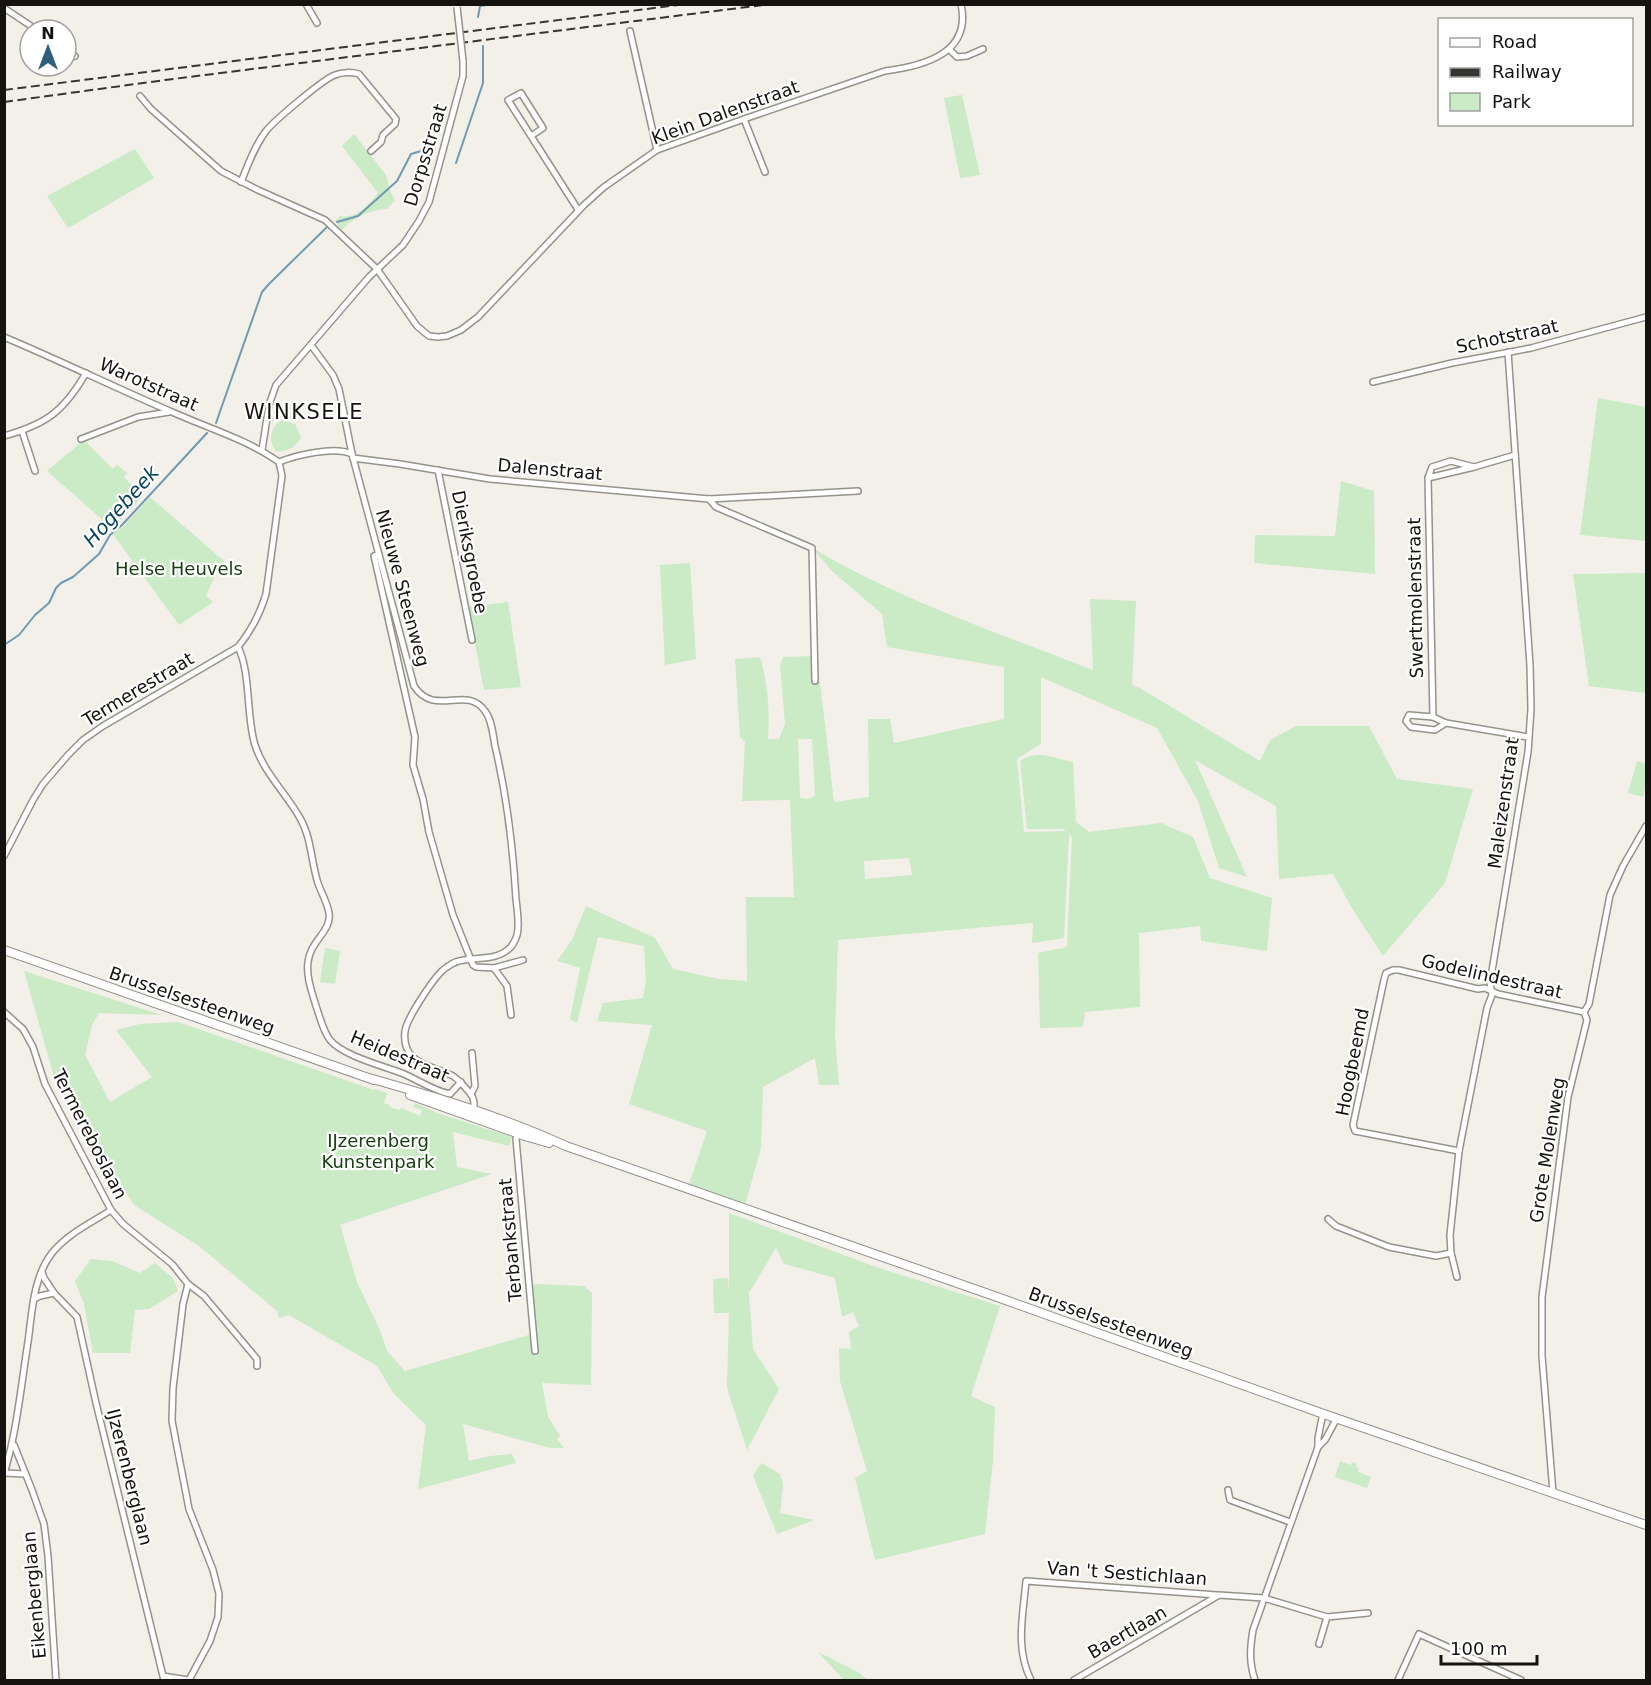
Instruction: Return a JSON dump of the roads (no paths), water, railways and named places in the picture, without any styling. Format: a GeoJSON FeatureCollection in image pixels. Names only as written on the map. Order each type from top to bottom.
{"type":"FeatureCollection","features":[{"type":"Feature","properties":{"kind":"main road","name":"Brusselsesteenweg"},"geometry":{"type":"LineString","coordinates":[[4,950],[369,1078],[428,1095],[472,1114],[1647,1525]]}},
{"type":"Feature","properties":{"kind":"street"},"geometry":{"type":"LineString","coordinates":[[306,4],[317,23]]}},
{"type":"Feature","properties":{"kind":"street"},"geometry":{"type":"LineString","coordinates":[[961,4],[964,16],[962,27],[949,49],[957,57],[983,49]]}},
{"type":"Feature","properties":{"kind":"street","name":"Dorpsstraat"},"geometry":{"type":"LineString","coordinates":[[262,450],[269,405],[276,385],[352,296],[403,245],[429,202],[463,76],[464,61],[457,6]]}},
{"type":"Feature","properties":{"kind":"street"},"geometry":{"type":"LineString","coordinates":[[4,8],[19,18]]}},
{"type":"Feature","properties":{"kind":"street"},"geometry":{"type":"LineString","coordinates":[[630,31],[657,150]]}},
{"type":"Feature","properties":{"kind":"street","name":"Klein Dalenstraat"},"geometry":{"type":"LineString","coordinates":[[140,96],[151,109],[221,171],[325,220],[377,269],[417,326],[424,333],[438,337],[461,330],[484,313],[579,210],[604,187],[657,150],[885,71],[920,65],[949,49]]}},
{"type":"Feature","properties":{"kind":"street"},"geometry":{"type":"LineString","coordinates":[[242,182],[255,147],[276,120],[330,78],[341,73],[359,74],[396,119],[395,124],[383,135],[381,142],[371,151]]}},
{"type":"Feature","properties":{"kind":"street"},"geometry":{"type":"LineString","coordinates":[[531,136],[543,128],[521,93],[508,100],[531,136],[579,210]]}},
{"type":"Feature","properties":{"kind":"street"},"geometry":{"type":"LineString","coordinates":[[744,118],[765,172]]}},
{"type":"Feature","properties":{"kind":"street","name":"Schotstraat"},"geometry":{"type":"LineString","coordinates":[[1373,382],[1452,363],[1531,348],[1647,317]]}},
{"type":"Feature","properties":{"kind":"street","name":"Warotstraat"},"geometry":{"type":"LineString","coordinates":[[4,337],[238,438],[279,462]]}},
{"type":"Feature","properties":{"kind":"street"},"geometry":{"type":"LineString","coordinates":[[311,345],[336,381],[352,456]]}},
{"type":"Feature","properties":{"kind":"street","name":"Maleizenstraat"},"geometry":{"type":"LineString","coordinates":[[1457,1277],[1451,1253],[1450,1235],[1460,1151],[1492,992],[1490,983],[1528,752],[1531,710],[1530,665],[1508,352]]}},
{"type":"Feature","properties":{"kind":"street"},"geometry":{"type":"LineString","coordinates":[[4,436],[44,422],[75,393],[86,373]]}},
{"type":"Feature","properties":{"kind":"street"},"geometry":{"type":"LineString","coordinates":[[81,439],[138,417],[171,411]]}},
{"type":"Feature","properties":{"kind":"street"},"geometry":{"type":"LineString","coordinates":[[22,431],[35,471]]}},
{"type":"Feature","properties":{"kind":"street","name":"Dalenstraat"},"geometry":{"type":"LineString","coordinates":[[279,462],[297,455],[342,450],[352,456],[490,479],[709,500],[714,506],[812,548],[815,681]]}},
{"type":"Feature","properties":{"kind":"street"},"geometry":{"type":"LineString","coordinates":[[1428,478],[1515,455]]}},
{"type":"Feature","properties":{"kind":"street","name":"Nieuwe Steenweg"},"geometry":{"type":"LineString","coordinates":[[352,456],[414,686],[422,695],[434,701],[466,700],[480,705],[489,719],[499,762],[515,863],[517,936],[510,947],[503,952],[487,958],[459,961],[445,968],[410,1017],[405,1033],[408,1048],[415,1060],[452,1076],[461,1082],[471,1094]]}},
{"type":"Feature","properties":{"kind":"street"},"geometry":{"type":"LineString","coordinates":[[1428,478],[1432,467],[1451,461],[1474,467]]}},
{"type":"Feature","properties":{"kind":"street"},"geometry":{"type":"LineString","coordinates":[[238,647],[251,630],[266,594],[282,476],[279,462]]}},
{"type":"Feature","properties":{"kind":"street","name":"Dieriksgroebe"},"geometry":{"type":"LineString","coordinates":[[438,470],[472,640]]}},
{"type":"Feature","properties":{"kind":"street","name":"Swertmolenstraat"},"geometry":{"type":"LineString","coordinates":[[1428,478],[1433,717]]}},
{"type":"Feature","properties":{"kind":"street"},"geometry":{"type":"LineString","coordinates":[[709,500],[858,491]]}},
{"type":"Feature","properties":{"kind":"street"},"geometry":{"type":"LineString","coordinates":[[379,554],[374,556],[415,736],[413,765],[423,799],[429,832],[453,915],[476,967],[494,968],[523,960]]}},
{"type":"Feature","properties":{"kind":"street","name":"Termerestraat"},"geometry":{"type":"LineString","coordinates":[[4,856],[33,800],[68,754],[83,740],[238,647]]}},
{"type":"Feature","properties":{"kind":"street","name":"Heidestraat"},"geometry":{"type":"LineString","coordinates":[[238,647],[244,670],[251,726],[260,759],[303,824],[310,844],[318,886],[329,912],[330,918],[326,930],[315,941],[309,955],[308,971],[312,992],[330,1040],[340,1048],[443,1092],[450,1094],[461,1082]]}},
{"type":"Feature","properties":{"kind":"street"},"geometry":{"type":"LineString","coordinates":[[1446,723],[1435,730],[1411,727],[1406,721],[1409,715],[1433,717],[1446,723],[1528,737]]}},
{"type":"Feature","properties":{"kind":"street","name":"Grote Molenweg"},"geometry":{"type":"LineString","coordinates":[[1552,1493],[1542,1356],[1542,1297],[1568,1097],[1587,1020],[1584,1012],[1589,1004],[1610,895],[1623,866],[1647,826]]}},
{"type":"Feature","properties":{"kind":"street"},"geometry":{"type":"LineString","coordinates":[[494,968],[507,986],[511,1015]]}},
{"type":"Feature","properties":{"kind":"street","name":"Godelindestraat"},"geometry":{"type":"LineString","coordinates":[[1393,970],[1485,988],[1492,992],[1584,1012]]}},
{"type":"Feature","properties":{"kind":"street","name":"Hoogbeemd"},"geometry":{"type":"LineString","coordinates":[[1393,970],[1386,973],[1384,980],[1353,1125],[1355,1131],[1460,1151]]}},
{"type":"Feature","properties":{"kind":"street","name":"Termereboslaan"},"geometry":{"type":"LineString","coordinates":[[4,1012],[23,1029],[30,1041],[45,1084],[111,1210],[123,1224],[172,1264],[188,1284],[204,1296],[257,1359],[257,1365]]}},
{"type":"Feature","properties":{"kind":"street"},"geometry":{"type":"LineString","coordinates":[[472,1053],[476,1086],[471,1094],[475,1105],[472,1114]]}},
{"type":"Feature","properties":{"kind":"street","name":"Terbankstraat"},"geometry":{"type":"LineString","coordinates":[[518,1130],[516,1139],[535,1351]]}},
{"type":"Feature","properties":{"kind":"street"},"geometry":{"type":"LineString","coordinates":[[25,1474],[5,1473],[13,1444],[34,1299],[42,1272],[51,1254],[64,1240],[111,1210]]}},
{"type":"Feature","properties":{"kind":"street"},"geometry":{"type":"LineString","coordinates":[[1328,1219],[1336,1226],[1389,1247],[1436,1256],[1451,1253]]}},
{"type":"Feature","properties":{"kind":"street","name":"IJzerenberglaan"},"geometry":{"type":"LineString","coordinates":[[42,1272],[54,1293],[76,1317],[164,1678],[189,1680]]}},
{"type":"Feature","properties":{"kind":"street"},"geometry":{"type":"LineString","coordinates":[[188,1284],[183,1304],[173,1388],[172,1421],[187,1502],[213,1570],[219,1594],[218,1617],[210,1641],[189,1680]]}},
{"type":"Feature","properties":{"kind":"street"},"geometry":{"type":"LineString","coordinates":[[34,1299],[54,1293]]}},
{"type":"Feature","properties":{"kind":"street"},"geometry":{"type":"LineString","coordinates":[[1255,1680],[1250,1652],[1253,1630],[1318,1447],[1323,1413]]}},
{"type":"Feature","properties":{"kind":"street"},"geometry":{"type":"LineString","coordinates":[[1318,1447],[1325,1440],[1337,1418]]}},
{"type":"Feature","properties":{"kind":"street","name":"Eikenberglaan"},"geometry":{"type":"LineString","coordinates":[[13,1444],[44,1524],[56,1680]]}},
{"type":"Feature","properties":{"kind":"street"},"geometry":{"type":"LineString","coordinates":[[1228,1490],[1230,1500],[1290,1522]]}},
{"type":"Feature","properties":{"kind":"street","name":"Van 't Sestichlaan"},"geometry":{"type":"LineString","coordinates":[[1031,1680],[1024,1668],[1020,1643],[1026,1581],[1219,1595]]}},
{"type":"Feature","properties":{"kind":"street"},"geometry":{"type":"LineString","coordinates":[[1219,1595],[1264,1598],[1327,1617],[1368,1613]]}},
{"type":"Feature","properties":{"kind":"street","name":"Baertlaan"},"geometry":{"type":"LineString","coordinates":[[1074,1680],[1219,1595]]}},
{"type":"Feature","properties":{"kind":"street"},"geometry":{"type":"LineString","coordinates":[[1319,1644],[1327,1617]]}},
{"type":"Feature","properties":{"kind":"street"},"geometry":{"type":"LineString","coordinates":[[1398,1680],[1419,1634],[1521,1680]]}},
{"type":"Feature","properties":{"kind":"waterway","name":"Hogebeek"},"geometry":{"type":"LineString","coordinates":[[478,17],[480,6],[494,4]]}},
{"type":"Feature","properties":{"kind":"waterway","name":"Hogebeek"},"geometry":{"type":"LineString","coordinates":[[456,163],[483,83],[483,46]]}},
{"type":"Feature","properties":{"kind":"waterway","name":"Hogebeek"},"geometry":{"type":"LineString","coordinates":[[337,222],[358,216],[397,181],[411,154],[421,151]]}},
{"type":"Feature","properties":{"kind":"waterway","name":"Hogebeek"},"geometry":{"type":"LineString","coordinates":[[216,423],[262,292],[327,227]]}},
{"type":"Feature","properties":{"kind":"waterway","name":"Hogebeek"},"geometry":{"type":"LineString","coordinates":[[4,645],[19,635],[35,615],[49,603],[61,583],[73,577],[99,554],[110,535],[122,525],[207,433]]}},
{"type":"Feature","properties":{"kind":"railway"},"geometry":{"type":"LineString","coordinates":[[4,90],[686,4]]}},
{"type":"Feature","properties":{"kind":"railway"},"geometry":{"type":"LineString","coordinates":[[4,102],[771,4]]}},
{"type":"Feature","properties":{"kind":"district","name":"WINKSELE"},"geometry":{"type":"Point","coordinates":[304,412]}},
{"type":"Feature","properties":{"kind":"park label","name":"Helse Heuvels"},"geometry":{"type":"Point","coordinates":[179,568]}},
{"type":"Feature","properties":{"kind":"park label","name":"IJzerenberg Kunstenpark"},"geometry":{"type":"Point","coordinates":[378,1150]}}]}
